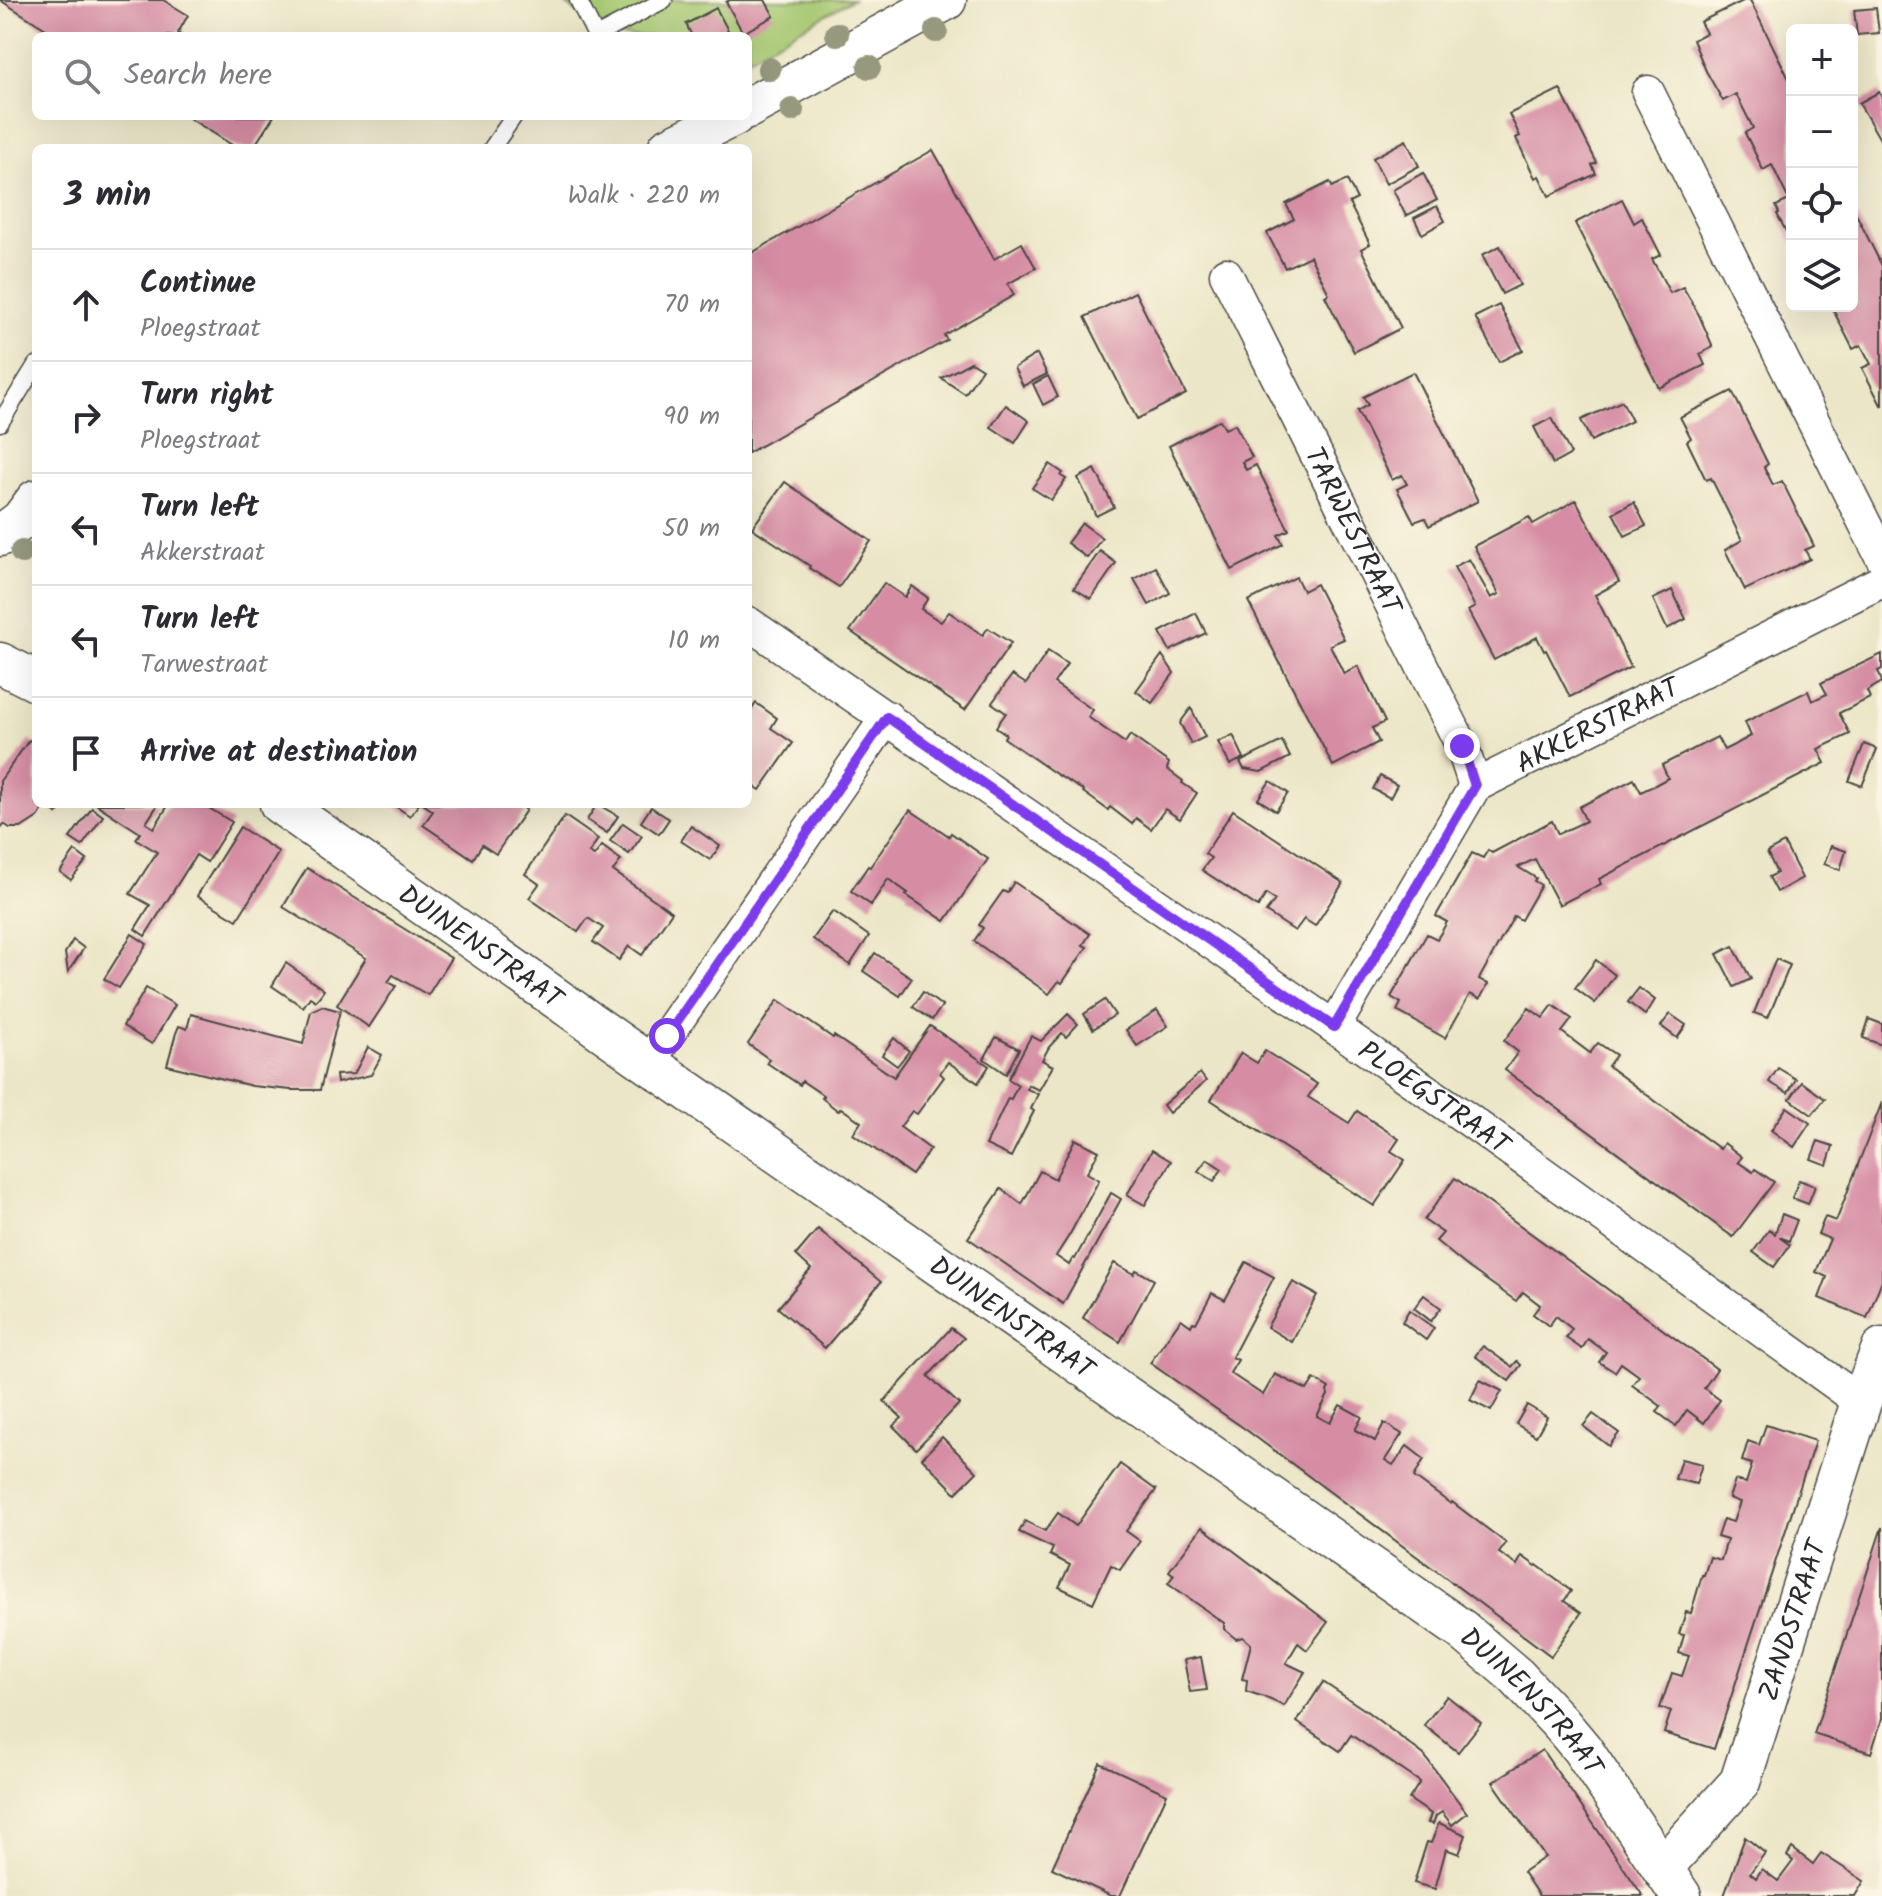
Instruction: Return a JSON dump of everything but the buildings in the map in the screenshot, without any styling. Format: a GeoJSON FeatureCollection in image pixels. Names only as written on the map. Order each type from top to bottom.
{"type":"FeatureCollection","features":[{"type":"Feature","properties":{"kind":"street"},"geometry":{"type":"LineString","coordinates":[[752,106],[946,0]]}},
{"type":"Feature","properties":{"kind":"street"},"geometry":{"type":"LineString","coordinates":[[1648,92],[1882,558]]}},
{"type":"Feature","properties":{"kind":"street"},"geometry":{"type":"LineString","coordinates":[[676,144],[726,120]]}},
{"type":"Feature","properties":{"kind":"street","name":"TARWESTRAAT"},"geometry":{"type":"LineString","coordinates":[[1226,274],[1462,746],[1475,786]]}},
{"type":"Feature","properties":{"kind":"street"},"geometry":{"type":"LineString","coordinates":[[0,536],[21,520],[32,505]]}},
{"type":"Feature","properties":{"kind":"street","name":"AKKERSTRAAT"},"geometry":{"type":"LineString","coordinates":[[1475,786],[1882,581]]}},
{"type":"Feature","properties":{"kind":"street","name":"PLOEGSTRAAT"},"geometry":{"type":"LineString","coordinates":[[752,626],[1466,1118],[1861,1402]]}},
{"type":"Feature","properties":{"kind":"street"},"geometry":{"type":"LineString","coordinates":[[0,663],[32,679]]}},
{"type":"Feature","properties":{"kind":"street"},"geometry":{"type":"LineString","coordinates":[[648,1063],[887,717]]}},
{"type":"Feature","properties":{"kind":"street"},"geometry":{"type":"LineString","coordinates":[[1334,1027],[1475,786]]}},
{"type":"Feature","properties":{"kind":"street","name":"DUINENSTRAAT"},"geometry":{"type":"LineString","coordinates":[[286,808],[1462,1630],[1516,1676],[1562,1725],[1582,1749],[1672,1882]]}},
{"type":"Feature","properties":{"kind":"street","name":"ZANDSTRAAT"},"geometry":{"type":"LineString","coordinates":[[1672,1882],[1740,1782],[1861,1402],[1882,1348]]}},
{"type":"Feature","properties":{"kind":"lane"},"geometry":{"type":"LineString","coordinates":[[578,0],[594,32]]}},
{"type":"Feature","properties":{"kind":"lane"},"geometry":{"type":"LineString","coordinates":[[604,32],[664,0]]}},
{"type":"Feature","properties":{"kind":"lane"},"geometry":{"type":"LineString","coordinates":[[495,144],[511,120]]}},
{"type":"Feature","properties":{"kind":"lane"},"geometry":{"type":"LineString","coordinates":[[0,423],[32,371]]}},
{"type":"Feature","properties":{"kind":"green space"},"geometry":{"type":"Polygon","coordinates":[[[560,0],[852,0],[752,56],[752,32],[604,32],[560,0]]]}},
{"type":"Feature","properties":{"kind":"route"},"geometry":{"type":"LineString","coordinates":[[667,1036],[887,717],[1334,1027],[1475,786],[1462,746]]}}]}
